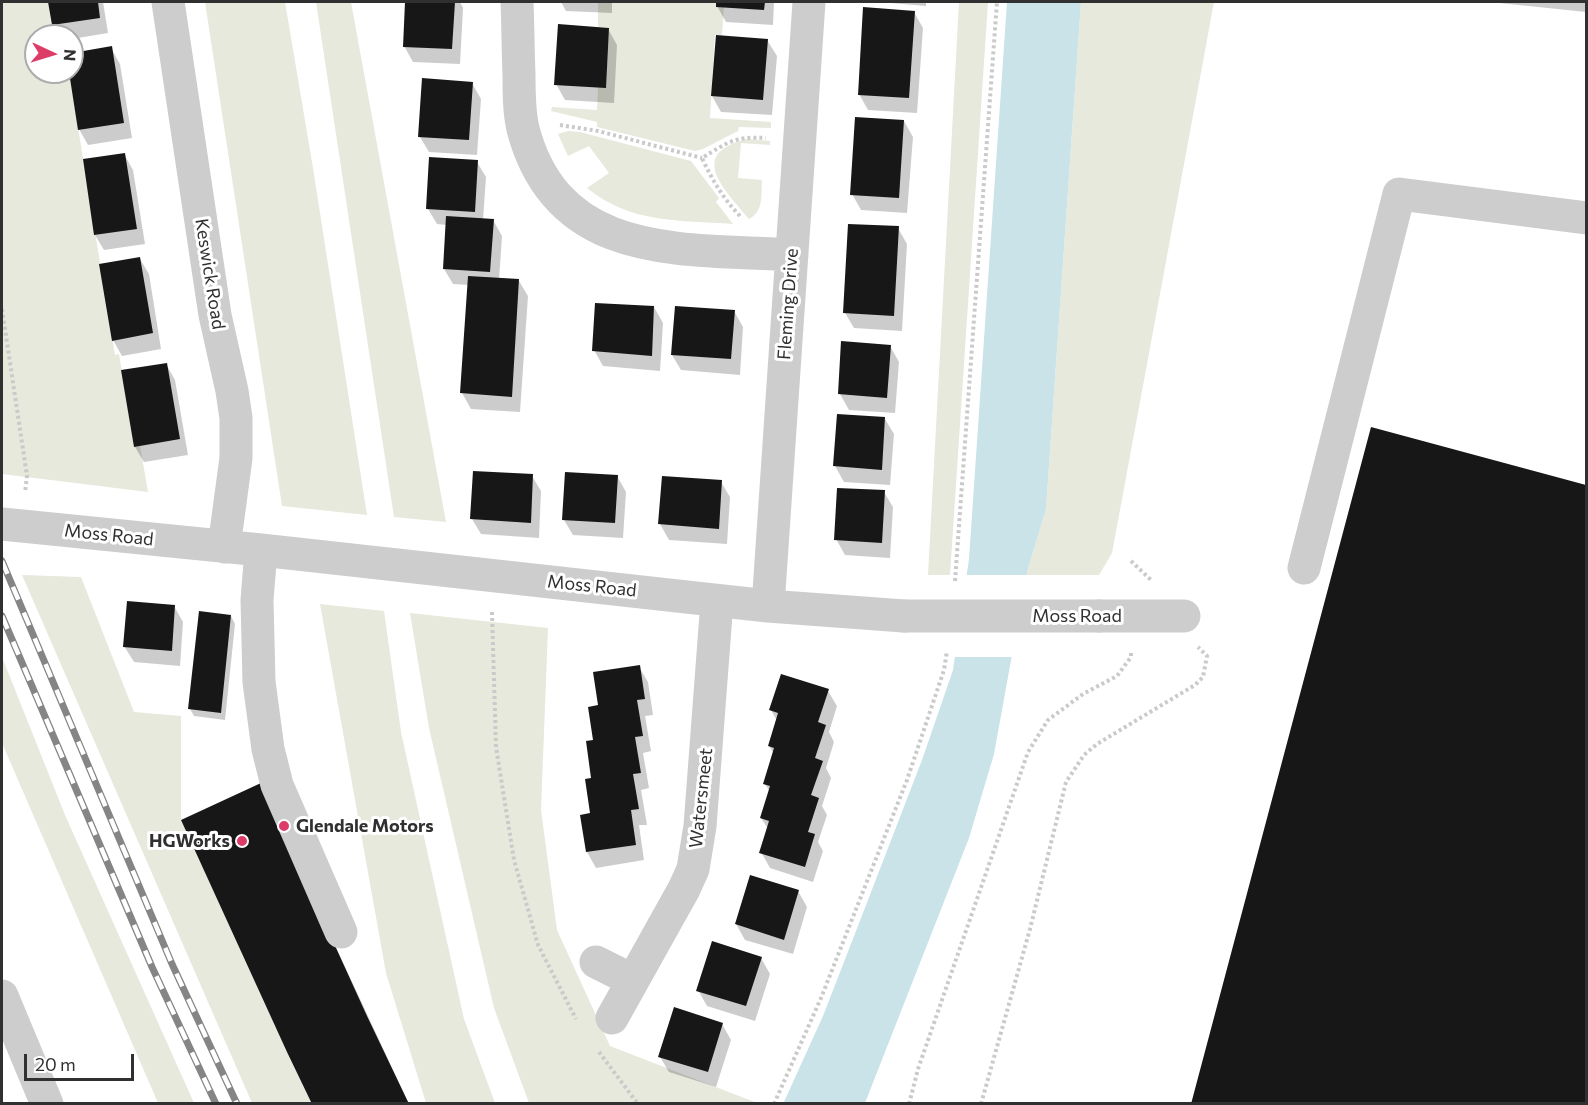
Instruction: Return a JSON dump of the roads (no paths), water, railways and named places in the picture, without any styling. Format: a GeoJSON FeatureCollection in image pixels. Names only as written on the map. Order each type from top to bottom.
{"type":"FeatureCollection","features":[{"type":"Feature","properties":{"kind":"street","name":"Keswick Road"},"geometry":{"type":"LineString","coordinates":[[168,2],[215,315],[236,418],[236,458],[224,547]]}},
{"type":"Feature","properties":{"kind":"street"},"geometry":{"type":"LineString","coordinates":[[517,2],[523,128],[532,155],[546,181],[563,205],[585,221],[608,233],[636,242],[663,247],[792,255]]}},
{"type":"Feature","properties":{"kind":"street","name":"Fleming Drive"},"geometry":{"type":"LineString","coordinates":[[768,606],[809,2]]}},
{"type":"Feature","properties":{"kind":"street"},"geometry":{"type":"LineString","coordinates":[[1304,568],[1399,194],[1587,218]]}},
{"type":"Feature","properties":{"kind":"street","name":"Moss Road"},"geometry":{"type":"LineString","coordinates":[[11,525],[768,606],[904,616],[1184,616]]}},
{"type":"Feature","properties":{"kind":"street"},"geometry":{"type":"LineString","coordinates":[[261,550],[257,600],[259,682],[268,749],[277,784],[341,932]]}},
{"type":"Feature","properties":{"kind":"street","name":"Watersmeet"},"geometry":{"type":"LineString","coordinates":[[612,1018],[693,869],[700,826],[717,601]]}},
{"type":"Feature","properties":{"kind":"street"},"geometry":{"type":"LineString","coordinates":[[596,962],[632,980]]}},
{"type":"Feature","properties":{"kind":"street"},"geometry":{"type":"LineString","coordinates":[[4,1009],[47,1104]]}},
{"type":"Feature","properties":{"kind":"water"},"geometry":{"type":"Polygon","coordinates":[[[1007,2],[1081,2],[1046,509],[1027,572],[994,754],[969,838],[865,1103],[783,1104],[823,1016],[922,760],[953,670],[969,559],[1007,2]]]}},
{"type":"Feature","properties":{"kind":"railway"},"geometry":{"type":"LineString","coordinates":[[2,561],[172,964],[237,1104]]}},
{"type":"Feature","properties":{"kind":"railway"},"geometry":{"type":"LineString","coordinates":[[2,616],[152,967],[216,1104]]}},
{"type":"Feature","properties":{"kind":"place","name":"Glendale Motors"},"geometry":{"type":"Point","coordinates":[284,826]}},
{"type":"Feature","properties":{"kind":"place","name":"HGWorks"},"geometry":{"type":"Point","coordinates":[242,841]}}]}
